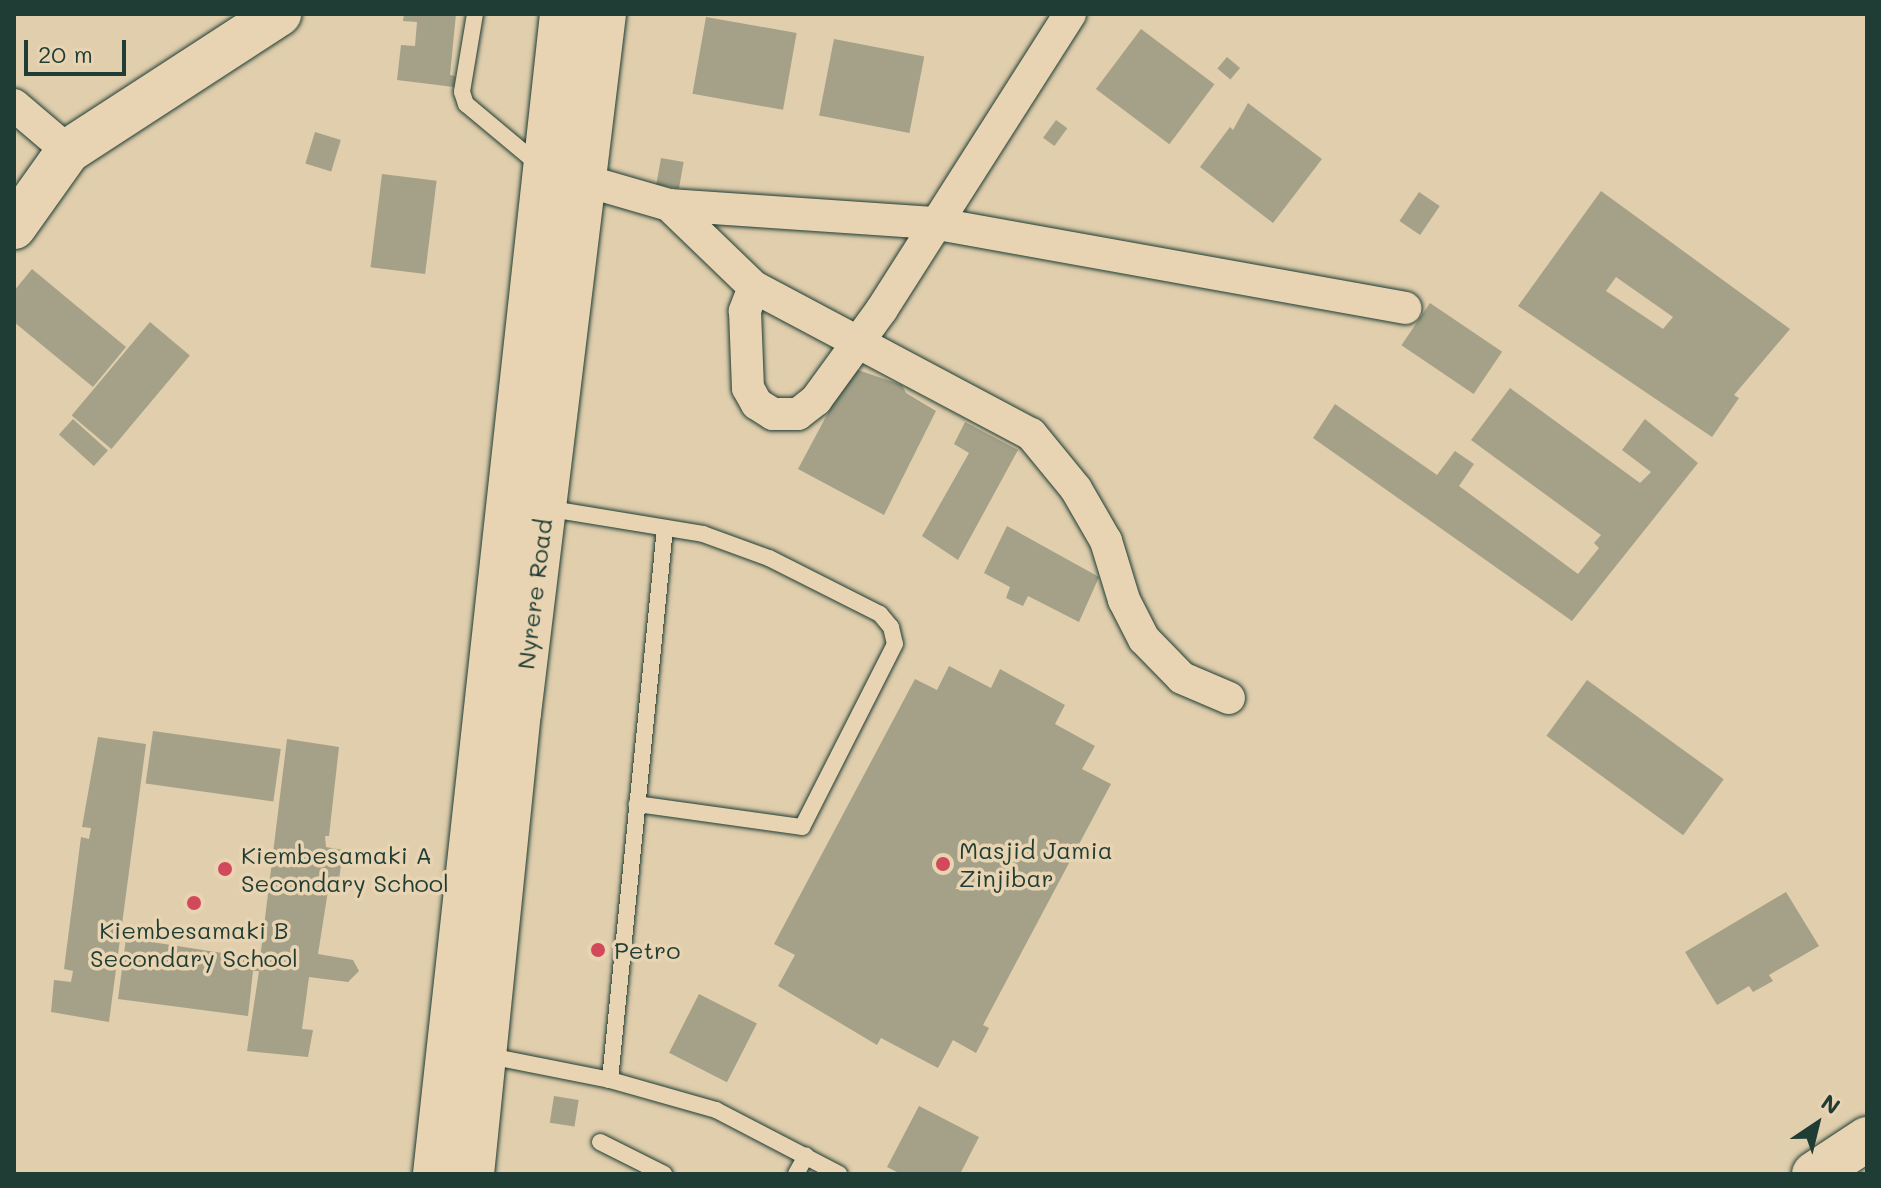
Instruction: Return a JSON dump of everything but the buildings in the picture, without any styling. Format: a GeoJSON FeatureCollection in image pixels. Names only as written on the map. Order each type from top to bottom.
{"type":"FeatureCollection","features":[{"type":"Feature","properties":{"kind":"main road"},"geometry":{"type":"LineString","coordinates":[[14,227],[68,151],[279,14]]}},
{"type":"Feature","properties":{"kind":"main road","name":"Nyrere Road"},"geometry":{"type":"LineString","coordinates":[[472,1174],[484,1055],[526,504],[544,169],[562,14]]}},
{"type":"Feature","properties":{"kind":"main road","name":"Nyrere Road"},"geometry":{"type":"LineString","coordinates":[[435,1174],[526,504],[586,180],[604,14]]}},
{"type":"Feature","properties":{"kind":"main road"},"geometry":{"type":"LineString","coordinates":[[1814,1174],[1867,1139]]}},
{"type":"Feature","properties":{"kind":"street"},"geometry":{"type":"LineString","coordinates":[[754,287],[745,311],[744,365],[757,404],[773,414],[798,414],[810,405],[859,343],[933,223],[1070,14]]}},
{"type":"Feature","properties":{"kind":"street"},"geometry":{"type":"LineString","coordinates":[[14,105],[68,151]]}},
{"type":"Feature","properties":{"kind":"street"},"geometry":{"type":"LineString","coordinates":[[544,169],[669,205],[933,223],[1405,308]]}},
{"type":"Feature","properties":{"kind":"street"},"geometry":{"type":"LineString","coordinates":[[669,205],[754,287],[1031,434],[1076,489],[1106,541],[1124,600],[1144,639],[1182,678],[1229,698]]}},
{"type":"Feature","properties":{"kind":"lane"},"geometry":{"type":"LineString","coordinates":[[475,14],[462,92],[466,104],[544,169]]}},
{"type":"Feature","properties":{"kind":"lane"},"geometry":{"type":"LineString","coordinates":[[526,504],[703,534],[769,558],[880,614],[895,644],[802,827],[637,804]]}},
{"type":"Feature","properties":{"kind":"lane"},"geometry":{"type":"LineString","coordinates":[[610,1080],[665,528]]}},
{"type":"Feature","properties":{"kind":"lane"},"geometry":{"type":"LineString","coordinates":[[484,1055],[610,1080],[716,1110],[839,1174]]}},
{"type":"Feature","properties":{"kind":"lane"},"geometry":{"type":"LineString","coordinates":[[600,1142],[664,1174]]}},
{"type":"Feature","properties":{"kind":"lane"},"geometry":{"type":"LineString","coordinates":[[796,1174],[806,1156]]}},
{"type":"Feature","properties":{"kind":"place","name":"Masjid Jamia Zinjibar"},"geometry":{"type":"Point","coordinates":[943,864]}},
{"type":"Feature","properties":{"kind":"place","name":"Kiembesamaki A Secondary School"},"geometry":{"type":"Point","coordinates":[225,869]}},
{"type":"Feature","properties":{"kind":"place","name":"Kiembesamaki B Secondary School"},"geometry":{"type":"Point","coordinates":[194,903]}},
{"type":"Feature","properties":{"kind":"place","name":"Petro"},"geometry":{"type":"Point","coordinates":[598,950]}}]}
